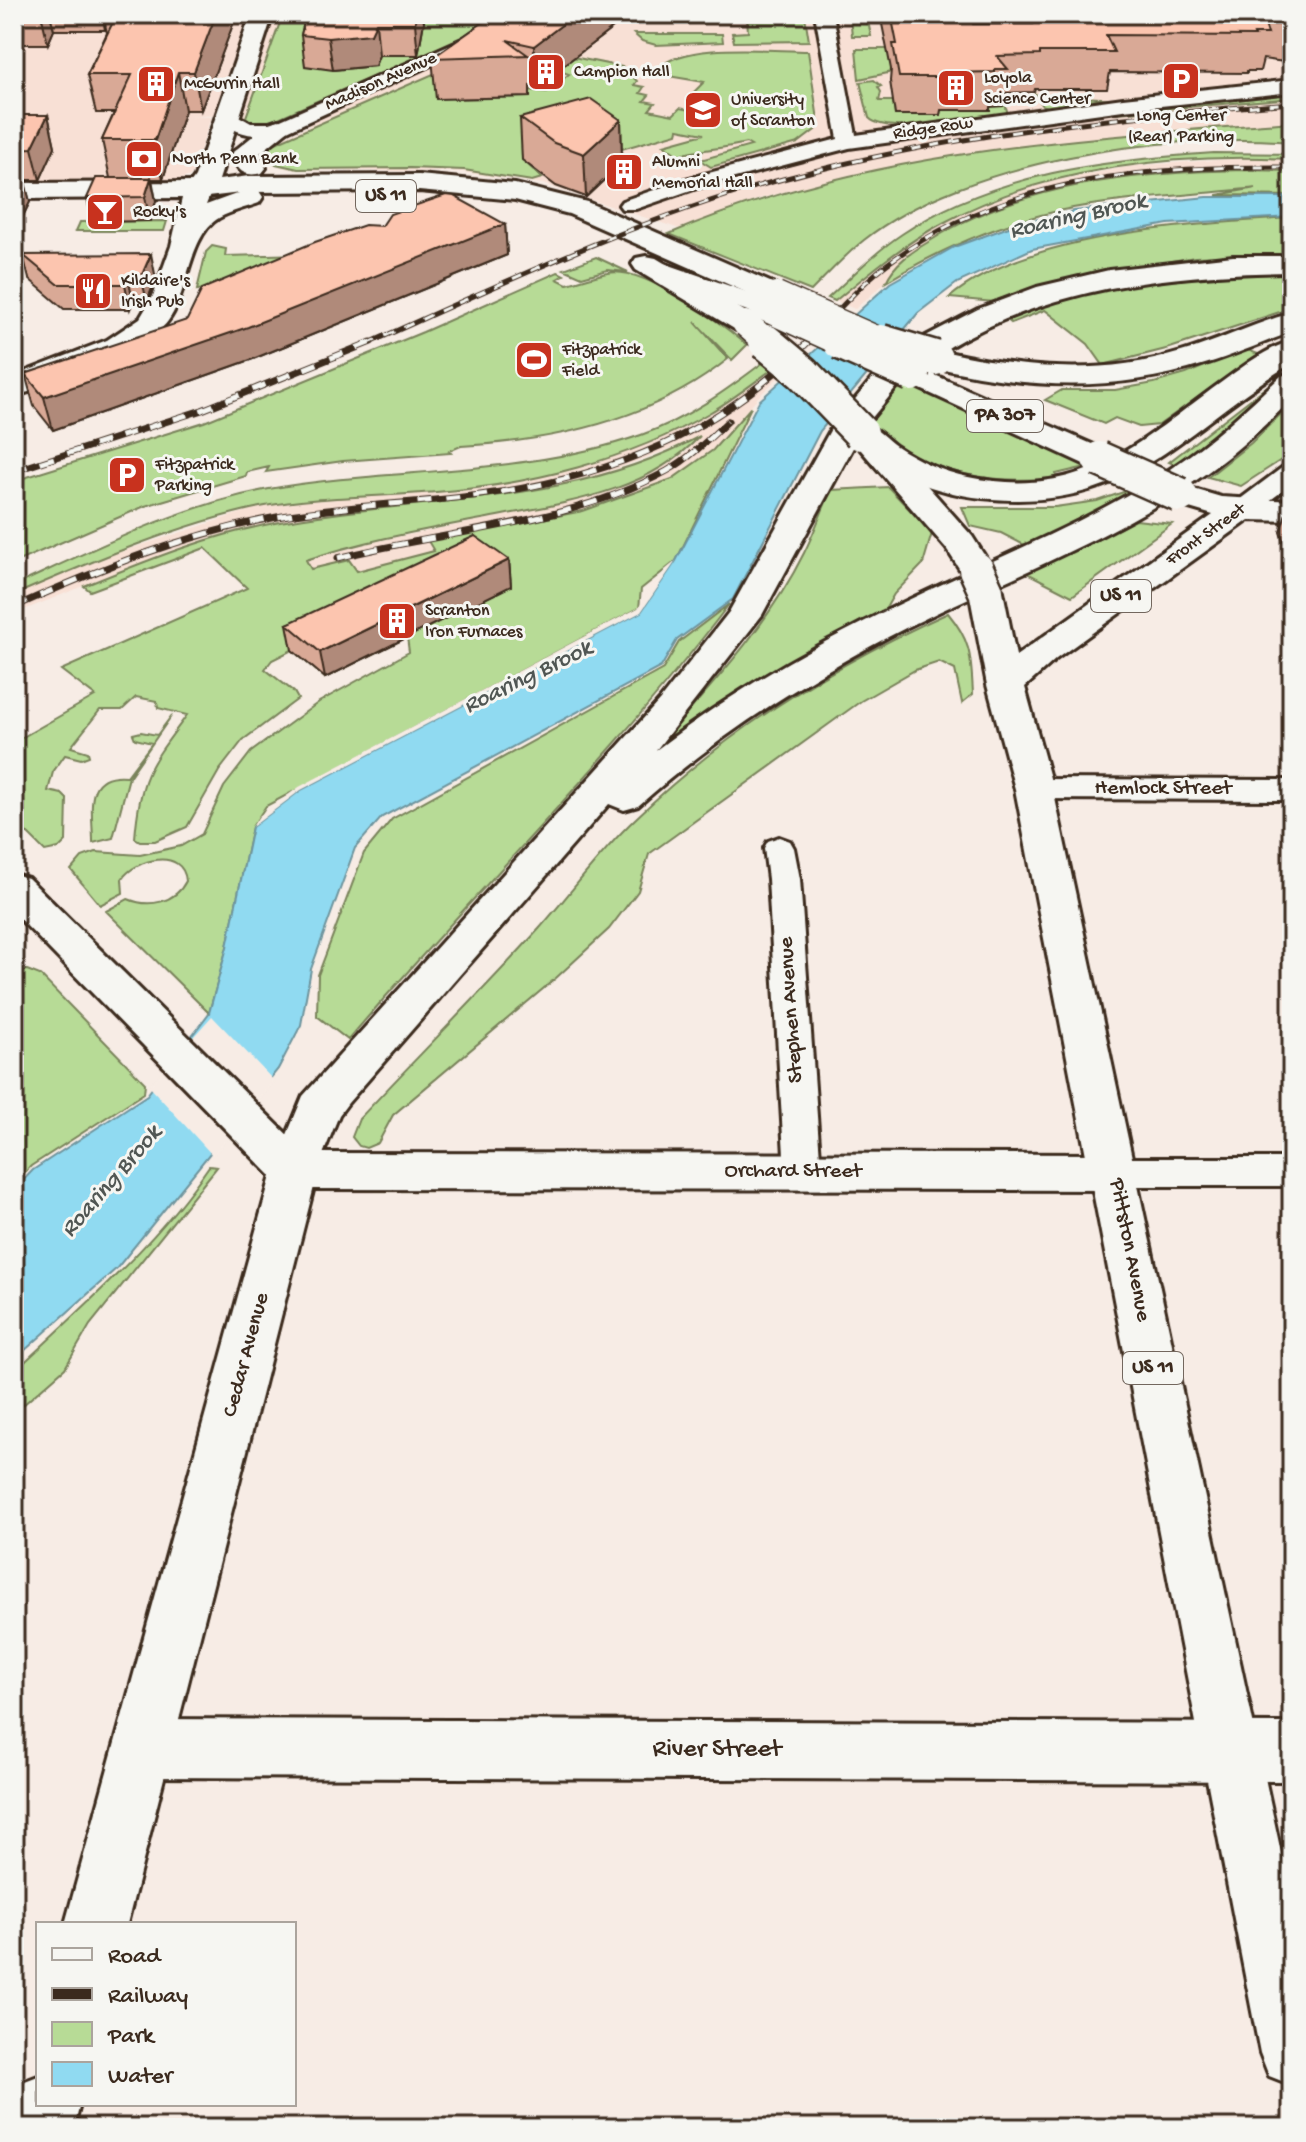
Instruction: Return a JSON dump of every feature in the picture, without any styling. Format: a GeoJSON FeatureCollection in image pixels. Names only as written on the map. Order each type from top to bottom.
{"type":"FeatureCollection","features":[{"type":"Feature","properties":{"kind":"main road"},"geometry":{"type":"LineString","coordinates":[[14,387],[117,346],[147,329],[164,308],[188,233],[188,216],[208,177],[262,14]]}},
{"type":"Feature","properties":{"kind":"main road"},"geometry":{"type":"LineString","coordinates":[[253,168],[247,163],[246,152],[278,128]]}},
{"type":"Feature","properties":{"kind":"main road","name":"US 11"},"geometry":{"type":"LineString","coordinates":[[219,144],[232,158],[253,168],[318,184],[470,185],[539,197],[587,211],[762,309],[803,373],[867,438],[960,543],[981,580],[1005,685]]}},
{"type":"Feature","properties":{"kind":"main road"},"geometry":{"type":"LineString","coordinates":[[14,191],[199,190],[249,184],[318,184]]}},
{"type":"Feature","properties":{"kind":"main road","name":"US 11"},"geometry":{"type":"LineString","coordinates":[[199,190],[250,197],[390,196],[485,206],[553,223],[652,267],[762,309],[882,342],[925,365]]}},
{"type":"Feature","properties":{"kind":"main road"},"geometry":{"type":"LineString","coordinates":[[188,233],[208,213],[250,197]]}},
{"type":"Feature","properties":{"kind":"main road","name":"Cedar Avenue"},"geometry":{"type":"LineString","coordinates":[[97,1922],[295,1171],[319,1108],[673,708],[722,647],[764,583],[848,427],[889,378],[923,351],[958,330],[1002,310],[1062,290],[1160,270],[1292,264]]}},
{"type":"Feature","properties":{"kind":"main road","name":"PA 307"},"geometry":{"type":"LineString","coordinates":[[762,309],[925,365],[1188,490],[1196,502],[1240,511],[1292,511]]}},
{"type":"Feature","properties":{"kind":"main road"},"geometry":{"type":"LineString","coordinates":[[925,365],[1028,376],[1098,378],[1146,372],[1196,358],[1292,322]]}},
{"type":"Feature","properties":{"kind":"main road"},"geometry":{"type":"LineString","coordinates":[[867,438],[919,472],[978,488],[1023,492],[1083,485],[1117,472],[1150,453],[1252,375],[1292,350]]}},
{"type":"Feature","properties":{"kind":"main road"},"geometry":{"type":"LineString","coordinates":[[14,888],[295,1171],[351,1101],[568,853],[613,807],[675,754],[720,720],[809,665],[878,628],[1109,518],[1166,486],[1236,434],[1292,382]]}},
{"type":"Feature","properties":{"kind":"main road","name":"Front Street"},"geometry":{"type":"LineString","coordinates":[[1005,685],[1043,651],[1240,511]]}},
{"type":"Feature","properties":{"kind":"main road","name":"Pittston Avenue"},"geometry":{"type":"LineString","coordinates":[[1005,685],[1034,789],[1292,2053]]}},
{"type":"Feature","properties":{"kind":"main road","name":"Orchard Street"},"geometry":{"type":"LineString","coordinates":[[295,1171],[1113,1172]]}},
{"type":"Feature","properties":{"kind":"main road","name":"River Street"},"geometry":{"type":"LineString","coordinates":[[143,1748],[1292,1752]]}},
{"type":"Feature","properties":{"kind":"main road"},"geometry":{"type":"LineString","coordinates":[[41,2128],[47,2106]]}},
{"type":"Feature","properties":{"kind":"street","name":"Madison Avenue"},"geometry":{"type":"LineString","coordinates":[[228,116],[236,124],[250,129],[278,128],[533,14]]}},
{"type":"Feature","properties":{"kind":"street"},"geometry":{"type":"LineString","coordinates":[[824,14],[848,142]]}},
{"type":"Feature","properties":{"kind":"street","name":"Ridge Row"},"geometry":{"type":"LineString","coordinates":[[629,205],[693,183],[848,142],[1123,104],[1292,86]]}},
{"type":"Feature","properties":{"kind":"street","name":"Front Street"},"geometry":{"type":"LineString","coordinates":[[1240,511],[1292,472]]}},
{"type":"Feature","properties":{"kind":"street","name":"Hemlock Street"},"geometry":{"type":"LineString","coordinates":[[1034,789],[1292,790]]}},
{"type":"Feature","properties":{"kind":"street","name":"Stephen Avenue"},"geometry":{"type":"LineString","coordinates":[[779,848],[784,879],[803,1172]]}},
{"type":"Feature","properties":{"kind":"street","name":"Orchard Street"},"geometry":{"type":"LineString","coordinates":[[1113,1172],[1292,1172]]}},
{"type":"Feature","properties":{"kind":"shaded area","name":"University of Scranton"},"geometry":{"type":"Polygon","coordinates":[[[14,14],[1292,14],[1292,89],[1219,96],[983,129],[1081,116],[1292,98],[1292,122],[1053,142],[850,175],[762,198],[680,229],[543,184],[462,172],[297,170],[281,167],[265,154],[269,144],[311,125],[259,126],[247,124],[237,115],[186,116],[211,117],[192,175],[177,181],[14,182],[14,14]],[[282,17],[246,116],[252,122],[259,123],[282,17]]]}},
{"type":"Feature","properties":{"kind":"shaded area"},"geometry":{"type":"Polygon","coordinates":[[[1246,158],[1292,159],[1292,171],[1153,174],[1102,182],[1008,204],[942,233],[909,254],[886,282],[855,309],[835,301],[887,259],[940,224],[969,209],[1017,192],[1053,181],[1131,166],[1246,158]]]}},
{"type":"Feature","properties":{"kind":"shaded area"},"geometry":{"type":"Polygon","coordinates":[[[774,368],[781,375],[713,450],[672,479],[583,511],[429,541],[435,551],[357,571],[310,569],[305,560],[377,541],[576,501],[615,489],[665,466],[687,451],[698,438],[593,478],[527,493],[356,512],[236,531],[158,556],[14,614],[14,595],[111,555],[259,507],[340,496],[438,492],[529,478],[599,462],[710,413],[774,368]]]}},
{"type":"Feature","properties":{"kind":"green space"},"geometry":{"type":"Polygon","coordinates":[[[850,14],[1001,14],[1009,39],[998,40],[991,18],[873,19],[868,21],[871,36],[852,36],[850,14]]]}},
{"type":"Feature","properties":{"kind":"green space"},"geometry":{"type":"Polygon","coordinates":[[[805,16],[809,41],[734,42],[732,33],[748,32],[747,17],[805,16]]]}},
{"type":"Feature","properties":{"kind":"green space"},"geometry":{"type":"Polygon","coordinates":[[[282,17],[509,17],[267,123],[252,122],[246,117],[282,17]]]}},
{"type":"Feature","properties":{"kind":"green space"},"geometry":{"type":"Polygon","coordinates":[[[634,34],[722,34],[723,42],[656,45],[642,41],[634,34]]]}},
{"type":"Feature","properties":{"kind":"green space"},"geometry":{"type":"Polygon","coordinates":[[[504,43],[622,67],[637,81],[634,85],[644,87],[640,93],[649,95],[644,101],[655,103],[649,110],[673,115],[680,108],[689,110],[702,95],[693,93],[704,82],[656,74],[657,69],[670,60],[707,51],[808,51],[819,127],[798,143],[711,167],[700,160],[751,146],[746,143],[678,155],[664,145],[704,134],[678,129],[677,133],[608,153],[523,160],[542,178],[532,181],[464,170],[298,169],[276,164],[267,154],[271,145],[504,43]],[[557,70],[455,83],[455,99],[529,97],[529,90],[547,92],[569,74],[557,70]]]}},
{"type":"Feature","properties":{"kind":"green space"},"geometry":{"type":"Polygon","coordinates":[[[856,49],[929,49],[888,73],[859,79],[856,49]]]}},
{"type":"Feature","properties":{"kind":"green space"},"geometry":{"type":"Polygon","coordinates":[[[874,80],[881,86],[878,87],[881,92],[879,101],[893,101],[895,115],[940,115],[941,110],[990,107],[996,98],[1004,101],[1008,114],[935,125],[895,126],[879,123],[869,118],[860,82],[874,80]]]}},
{"type":"Feature","properties":{"kind":"green space"},"geometry":{"type":"Polygon","coordinates":[[[1292,89],[1292,98],[1084,116],[1292,89]]]}},
{"type":"Feature","properties":{"kind":"green space"},"geometry":{"type":"Polygon","coordinates":[[[1035,94],[1122,99],[1050,108],[1042,105],[1035,94]]]}},
{"type":"Feature","properties":{"kind":"green space"},"geometry":{"type":"Polygon","coordinates":[[[1292,122],[1292,142],[1186,142],[1128,148],[1069,157],[1011,171],[956,190],[906,212],[864,240],[811,291],[669,234],[743,206],[819,183],[897,166],[1055,142],[1292,122]]]}},
{"type":"Feature","properties":{"kind":"green space"},"geometry":{"type":"Polygon","coordinates":[[[1214,153],[1292,154],[1292,159],[1158,162],[1068,177],[1025,189],[983,204],[928,231],[835,301],[828,298],[902,234],[937,213],[974,197],[1052,173],[1132,160],[1214,153]]]}},
{"type":"Feature","properties":{"kind":"green space"},"geometry":{"type":"Polygon","coordinates":[[[1243,170],[1292,171],[1292,196],[1217,195],[1256,188],[1118,201],[1048,213],[976,236],[886,282],[899,263],[917,249],[964,222],[1002,206],[1041,194],[1122,178],[1243,170]]]}},
{"type":"Feature","properties":{"kind":"green space"},"geometry":{"type":"Polygon","coordinates":[[[1292,218],[1292,254],[1195,257],[1089,275],[995,302],[949,298],[982,276],[1022,258],[1066,245],[1161,229],[1292,218]]]}},
{"type":"Feature","properties":{"kind":"green space"},"geometry":{"type":"Polygon","coordinates":[[[167,221],[164,231],[76,231],[80,222],[167,221]]]}},
{"type":"Feature","properties":{"kind":"green space"},"geometry":{"type":"Polygon","coordinates":[[[212,246],[226,249],[225,256],[307,254],[216,288],[197,290],[206,252],[212,246]]]}},
{"type":"Feature","properties":{"kind":"green space"},"geometry":{"type":"Polygon","coordinates":[[[596,257],[628,272],[607,270],[582,277],[564,269],[596,257]]]}},
{"type":"Feature","properties":{"kind":"green space"},"geometry":{"type":"Polygon","coordinates":[[[558,272],[564,275],[557,279],[567,284],[608,273],[641,278],[681,298],[747,345],[732,360],[695,322],[728,359],[668,398],[635,412],[567,432],[461,446],[449,451],[451,453],[343,461],[266,472],[269,467],[247,472],[246,476],[145,506],[14,563],[14,481],[204,422],[423,332],[558,272]]]}},
{"type":"Feature","properties":{"kind":"green space"},"geometry":{"type":"Polygon","coordinates":[[[1219,273],[1292,273],[1292,308],[1170,348],[1103,365],[1088,344],[1045,310],[1011,323],[1005,318],[1074,296],[1146,281],[1219,273]]]}},
{"type":"Feature","properties":{"kind":"green space"},"geometry":{"type":"Polygon","coordinates":[[[1245,349],[1258,354],[1159,425],[1139,427],[1115,418],[1104,424],[1045,400],[1062,390],[1115,390],[1154,383],[1186,374],[1245,349]]]}},
{"type":"Feature","properties":{"kind":"green space"},"geometry":{"type":"Polygon","coordinates":[[[765,361],[774,368],[718,408],[646,444],[577,468],[471,489],[260,507],[167,533],[14,595],[14,586],[107,543],[170,517],[236,496],[316,482],[503,465],[595,448],[641,435],[690,412],[765,361]]]}},
{"type":"Feature","properties":{"kind":"green space"},"geometry":{"type":"Polygon","coordinates":[[[1292,367],[1220,435],[1176,465],[1169,462],[1292,367]]]}},
{"type":"Feature","properties":{"kind":"green space"},"geometry":{"type":"Polygon","coordinates":[[[910,378],[1090,466],[1056,474],[1057,478],[1006,480],[933,465],[890,440],[870,423],[900,384],[910,378]]]}},
{"type":"Feature","properties":{"kind":"green space"},"geometry":{"type":"Polygon","coordinates":[[[1292,403],[1292,453],[1241,486],[1208,477],[1251,443],[1292,403]]]}},
{"type":"Feature","properties":{"kind":"green space"},"geometry":{"type":"Polygon","coordinates":[[[751,407],[676,561],[641,589],[639,608],[266,806],[252,827],[227,947],[209,1013],[106,911],[128,899],[153,903],[168,899],[186,881],[183,870],[168,860],[137,866],[122,879],[123,893],[100,905],[71,870],[82,857],[96,852],[140,855],[181,846],[202,834],[224,787],[251,752],[319,702],[409,652],[407,637],[325,678],[292,650],[272,660],[265,669],[294,692],[298,699],[243,740],[219,771],[187,827],[155,841],[135,838],[140,799],[149,772],[187,715],[158,708],[157,701],[136,697],[122,710],[100,710],[71,747],[88,752],[89,756],[81,759],[65,755],[53,772],[48,791],[62,794],[67,799],[66,841],[59,848],[45,851],[14,820],[14,751],[21,747],[16,741],[95,696],[61,670],[247,588],[205,548],[90,591],[84,586],[230,533],[333,514],[547,488],[599,476],[650,459],[700,436],[655,471],[603,493],[374,541],[306,560],[311,569],[349,560],[357,571],[434,551],[428,541],[583,511],[672,479],[713,450],[751,407]]]}},
{"type":"Feature","properties":{"kind":"green space"},"geometry":{"type":"Polygon","coordinates":[[[888,487],[932,533],[923,564],[894,594],[882,615],[663,748],[658,746],[737,654],[773,606],[804,553],[831,490],[888,487]]]}},
{"type":"Feature","properties":{"kind":"green space"},"geometry":{"type":"Polygon","coordinates":[[[1135,488],[1139,490],[1030,548],[1001,533],[970,526],[962,507],[1055,507],[1097,501],[1135,488]]]}},
{"type":"Feature","properties":{"kind":"green space"},"geometry":{"type":"Polygon","coordinates":[[[1136,520],[1172,524],[1072,596],[1027,573],[1136,520]]]}},
{"type":"Feature","properties":{"kind":"green space"},"geometry":{"type":"Polygon","coordinates":[[[729,604],[590,771],[348,1040],[317,1016],[318,975],[364,853],[392,819],[663,669],[679,642],[729,604]]]}},
{"type":"Feature","properties":{"kind":"green space"},"geometry":{"type":"Polygon","coordinates":[[[948,613],[962,633],[969,651],[973,694],[962,703],[955,670],[939,662],[915,670],[861,701],[649,854],[638,891],[609,929],[556,978],[393,1115],[378,1143],[366,1148],[359,1146],[352,1137],[359,1119],[539,929],[622,832],[670,787],[782,702],[863,655],[948,613]]]}},
{"type":"Feature","properties":{"kind":"green space"},"geometry":{"type":"Polygon","coordinates":[[[172,715],[129,777],[113,838],[93,843],[92,806],[96,787],[113,776],[127,776],[152,743],[135,739],[133,734],[157,735],[172,715]]]}},
{"type":"Feature","properties":{"kind":"green space"},"geometry":{"type":"Polygon","coordinates":[[[27,970],[40,975],[145,1083],[144,1093],[31,1166],[14,1184],[14,971],[27,970]]]}},
{"type":"Feature","properties":{"kind":"green space"},"geometry":{"type":"Polygon","coordinates":[[[209,1166],[217,1167],[90,1325],[65,1368],[14,1413],[14,1372],[142,1248],[209,1166]]]}},
{"type":"Feature","properties":{"kind":"water","name":"Roaring Brook"},"geometry":{"type":"Polygon","coordinates":[[[1207,197],[1292,197],[1292,217],[1168,224],[1032,249],[957,283],[918,313],[820,431],[733,599],[677,640],[661,667],[382,817],[355,848],[311,969],[301,1025],[278,1069],[117,1268],[14,1360],[14,1190],[33,1170],[147,1095],[209,1013],[227,947],[252,827],[301,790],[641,612],[676,561],[759,401],[890,283],[954,247],[1017,224],[1074,211],[1207,197]]]}},
{"type":"Feature","properties":{"kind":"pier"},"geometry":{"type":"Polygon","coordinates":[[[676,561],[641,612],[301,790],[252,827],[259,816],[299,787],[638,608],[665,570],[676,561]]]}},
{"type":"Feature","properties":{"kind":"pier"},"geometry":{"type":"Polygon","coordinates":[[[212,1016],[274,1081],[213,1156],[149,1086],[212,1016]]]}},
{"type":"Feature","properties":{"kind":"building"},"geometry":{"type":"Polygon","coordinates":[[[106,14],[216,14],[194,72],[178,72],[155,140],[102,140],[132,75],[87,75],[115,18],[104,18],[106,14]]]}},
{"type":"Feature","properties":{"kind":"building"},"geometry":{"type":"Polygon","coordinates":[[[306,14],[417,14],[415,23],[376,23],[371,34],[328,38],[301,35],[306,14]]]}},
{"type":"Feature","properties":{"kind":"building"},"geometry":{"type":"Polygon","coordinates":[[[495,14],[576,14],[534,46],[507,40],[528,55],[432,58],[495,14]]]}},
{"type":"Feature","properties":{"kind":"building"},"geometry":{"type":"Polygon","coordinates":[[[891,14],[970,14],[973,24],[1033,24],[1029,14],[1292,14],[1292,25],[1264,21],[1268,34],[1255,36],[1106,35],[1114,52],[1040,52],[1040,55],[997,56],[1008,69],[945,73],[945,77],[899,77],[891,14]]]}},
{"type":"Feature","properties":{"kind":"building"},"geometry":{"type":"Polygon","coordinates":[[[591,99],[621,120],[584,154],[554,143],[520,118],[591,99]]]}},
{"type":"Feature","properties":{"kind":"building"},"geometry":{"type":"Polygon","coordinates":[[[14,115],[48,115],[32,148],[14,149],[14,115]]]}},
{"type":"Feature","properties":{"kind":"building"},"geometry":{"type":"Polygon","coordinates":[[[14,169],[22,170],[14,185],[14,169]]]}},
{"type":"Feature","properties":{"kind":"building"},"geometry":{"type":"Polygon","coordinates":[[[96,178],[151,178],[145,197],[87,198],[96,178]]]}},
{"type":"Feature","properties":{"kind":"building"},"geometry":{"type":"Polygon","coordinates":[[[446,195],[454,196],[505,224],[248,327],[44,397],[25,374],[187,320],[202,289],[315,242],[365,225],[382,226],[390,214],[446,195]]]}},
{"type":"Feature","properties":{"kind":"building"},"geometry":{"type":"Polygon","coordinates":[[[151,254],[141,277],[128,277],[125,284],[58,284],[23,255],[151,254]]]}},
{"type":"Feature","properties":{"kind":"building"},"geometry":{"type":"Polygon","coordinates":[[[475,536],[509,560],[320,652],[287,624],[475,536]]]}},
{"type":"Feature","properties":{"kind":"railway"},"geometry":{"type":"LineString","coordinates":[[367,344],[624,232],[783,179],[909,150],[1036,129],[1292,103]]}},
{"type":"Feature","properties":{"kind":"railway"},"geometry":{"type":"LineString","coordinates":[[807,343],[859,288],[894,259],[939,231],[986,209],[1085,181],[1188,169],[1292,167]]}},
{"type":"Feature","properties":{"kind":"railway"},"geometry":{"type":"LineString","coordinates":[[14,471],[202,410],[371,342]]}},
{"type":"Feature","properties":{"kind":"railway"},"geometry":{"type":"LineString","coordinates":[[14,607],[143,554],[243,524],[303,513],[487,494],[533,486],[620,462],[661,445],[738,402],[807,343]]}},
{"type":"Feature","properties":{"kind":"railway"},"geometry":{"type":"LineString","coordinates":[[338,558],[506,525],[588,504],[667,471],[728,421]]}},
{"type":"Feature","properties":{"kind":"place","name":"Campion Hall"},"geometry":{"type":"Point","coordinates":[546,72]}},
{"type":"Feature","properties":{"kind":"place","name":"Long Center (Rear) Parking"},"geometry":{"type":"Point","coordinates":[1181,81]}},
{"type":"Feature","properties":{"kind":"place","name":"McGurrin Hall"},"geometry":{"type":"Point","coordinates":[156,84]}},
{"type":"Feature","properties":{"kind":"place","name":"Loyola Science Center"},"geometry":{"type":"Point","coordinates":[956,88]}},
{"type":"Feature","properties":{"kind":"place","name":"University of Scranton"},"geometry":{"type":"Point","coordinates":[703,110]}},
{"type":"Feature","properties":{"kind":"place","name":"North Penn Bank"},"geometry":{"type":"Point","coordinates":[144,159]}},
{"type":"Feature","properties":{"kind":"place","name":"Alumni Memorial Hall"},"geometry":{"type":"Point","coordinates":[624,172]}},
{"type":"Feature","properties":{"kind":"place","name":"Rocky's"},"geometry":{"type":"Point","coordinates":[105,212]}},
{"type":"Feature","properties":{"kind":"place","name":"Kildaire's Irish Pub"},"geometry":{"type":"Point","coordinates":[93,291]}},
{"type":"Feature","properties":{"kind":"place","name":"Fitzpatrick Field"},"geometry":{"type":"Point","coordinates":[534,360]}},
{"type":"Feature","properties":{"kind":"place","name":"Fitzpatrick Parking"},"geometry":{"type":"Point","coordinates":[127,475]}},
{"type":"Feature","properties":{"kind":"place","name":"Scranton Iron Furnaces"},"geometry":{"type":"Point","coordinates":[397,621]}}]}
